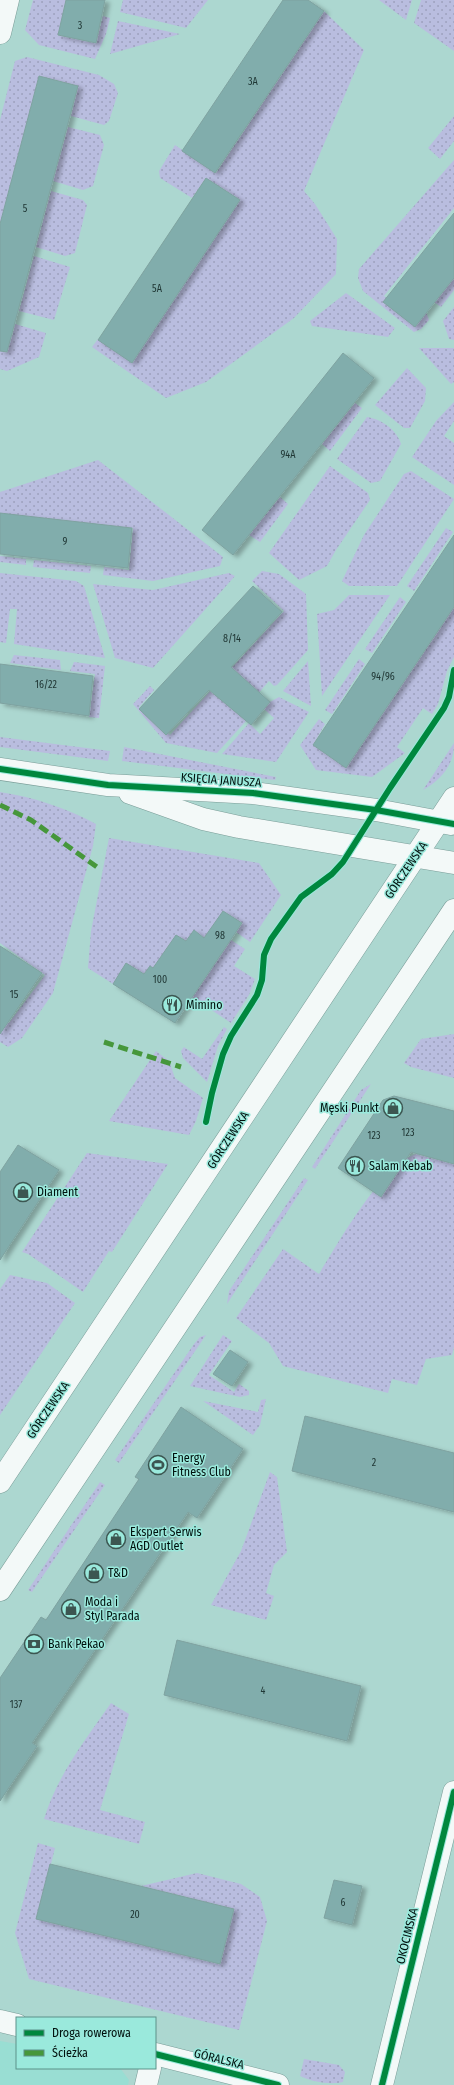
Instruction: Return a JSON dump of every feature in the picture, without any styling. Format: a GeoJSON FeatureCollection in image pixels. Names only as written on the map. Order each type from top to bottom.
{"type":"FeatureCollection","features":[{"type":"Feature","properties":{"kind":"main road"},"geometry":{"type":"LineString","coordinates":[[0,33],[8,0]]}},
{"type":"Feature","properties":{"kind":"main road","name":"KSIĘCIA JANUSZA"},"geometry":{"type":"LineString","coordinates":[[0,769],[108,785],[254,793],[376,810],[446,823]]}},
{"type":"Feature","properties":{"kind":"main road","name":"KSIĘCIA JANUSZA"},"geometry":{"type":"LineString","coordinates":[[108,785],[210,820],[454,863]]}},
{"type":"Feature","properties":{"kind":"main road","name":"GÓRCZEWSKA"},"geometry":{"type":"LineString","coordinates":[[0,1482],[415,857],[446,823],[454,798]]}},
{"type":"Feature","properties":{"kind":"main road"},"geometry":{"type":"LineString","coordinates":[[0,1590],[454,910]]}},
{"type":"Feature","properties":{"kind":"main road","name":"OKOCIMSKA"},"geometry":{"type":"LineString","coordinates":[[382,2085],[454,1792]]}},
{"type":"Feature","properties":{"kind":"main road"},"geometry":{"type":"LineString","coordinates":[[0,2021],[16,2025]]}},
{"type":"Feature","properties":{"kind":"main road","name":"GÓRALSKA"},"geometry":{"type":"LineString","coordinates":[[156,2054],[278,2085]]}},
{"type":"Feature","properties":{"kind":"main road"},"geometry":{"type":"LineString","coordinates":[[146,2085],[150,2069]]}},
{"type":"Feature","properties":{"kind":"shaded area"},"geometry":{"type":"Polygon","coordinates":[[[33,0],[66,0],[58,35],[96,43],[103,16],[110,18],[106,34],[95,59],[39,45],[25,30],[33,0]]]}},
{"type":"Feature","properties":{"kind":"shaded area"},"geometry":{"type":"Polygon","coordinates":[[[123,0],[208,0],[186,28],[120,12],[123,0]]]}},
{"type":"Feature","properties":{"kind":"shaded area"},"geometry":{"type":"Polygon","coordinates":[[[379,0],[412,0],[406,20],[379,0]]]}},
{"type":"Feature","properties":{"kind":"shaded area"},"geometry":{"type":"Polygon","coordinates":[[[421,0],[454,0],[454,51],[414,23],[421,0]]]}},
{"type":"Feature","properties":{"kind":"shaded area"},"geometry":{"type":"Polygon","coordinates":[[[324,11],[364,50],[304,191],[315,204],[337,239],[336,274],[294,318],[206,382],[166,398],[92,347],[98,339],[132,362],[240,200],[206,178],[192,198],[160,178],[159,171],[175,145],[216,173],[324,11]]]}},
{"type":"Feature","properties":{"kind":"shaded area"},"geometry":{"type":"Polygon","coordinates":[[[118,21],[180,34],[110,54],[118,21]]]}},
{"type":"Feature","properties":{"kind":"shaded area"},"geometry":{"type":"Polygon","coordinates":[[[27,57],[99,75],[114,84],[118,93],[109,121],[104,125],[71,116],[78,86],[39,76],[0,224],[0,120],[15,61],[27,57]]]}},
{"type":"Feature","properties":{"kind":"shaded area"},"geometry":{"type":"Polygon","coordinates":[[[454,116],[454,141],[440,159],[428,148],[454,116]]]}},
{"type":"Feature","properties":{"kind":"shaded area"},"geometry":{"type":"Polygon","coordinates":[[[68,127],[100,135],[104,145],[93,186],[83,190],[53,181],[68,127]]]}},
{"type":"Feature","properties":{"kind":"shaded area"},"geometry":{"type":"Polygon","coordinates":[[[454,160],[454,208],[384,296],[417,323],[426,312],[429,320],[421,329],[414,332],[363,291],[358,278],[359,269],[454,160]]]}},
{"type":"Feature","properties":{"kind":"shaded area"},"geometry":{"type":"Polygon","coordinates":[[[51,191],[83,200],[87,205],[75,253],[65,256],[36,247],[51,191]]]}},
{"type":"Feature","properties":{"kind":"shaded area"},"geometry":{"type":"Polygon","coordinates":[[[34,256],[70,267],[54,320],[19,311],[34,256]]]}},
{"type":"Feature","properties":{"kind":"shaded area"},"geometry":{"type":"Polygon","coordinates":[[[454,277],[454,290],[441,307],[434,302],[454,277]]]}},
{"type":"Feature","properties":{"kind":"shaded area"},"geometry":{"type":"Polygon","coordinates":[[[346,293],[395,328],[388,337],[312,326],[310,321],[346,293]]]}},
{"type":"Feature","properties":{"kind":"shaded area"},"geometry":{"type":"Polygon","coordinates":[[[454,307],[454,340],[449,339],[443,321],[454,307]]]}},
{"type":"Feature","properties":{"kind":"shaded area"},"geometry":{"type":"Polygon","coordinates":[[[15,324],[46,333],[39,357],[7,371],[0,369],[0,334],[12,337],[15,324]]]}},
{"type":"Feature","properties":{"kind":"shaded area"},"geometry":{"type":"Polygon","coordinates":[[[419,348],[454,348],[454,382],[451,384],[419,348]]]}},
{"type":"Feature","properties":{"kind":"shaded area"},"geometry":{"type":"Polygon","coordinates":[[[407,368],[426,388],[425,401],[410,428],[404,428],[375,405],[407,368]]]}},
{"type":"Feature","properties":{"kind":"shaded area"},"geometry":{"type":"Polygon","coordinates":[[[454,402],[454,421],[444,436],[454,443],[454,485],[412,457],[436,421],[454,402]]]}},
{"type":"Feature","properties":{"kind":"shaded area"},"geometry":{"type":"Polygon","coordinates":[[[355,403],[362,408],[330,451],[322,444],[355,403]]]}},
{"type":"Feature","properties":{"kind":"shaded area"},"geometry":{"type":"Polygon","coordinates":[[[367,417],[378,420],[388,426],[396,434],[401,444],[380,481],[371,483],[337,459],[367,417]]]}},
{"type":"Feature","properties":{"kind":"shaded area"},"geometry":{"type":"Polygon","coordinates":[[[98,460],[223,557],[220,566],[153,581],[103,575],[104,567],[129,570],[133,528],[0,514],[0,492],[98,460]]]}},
{"type":"Feature","properties":{"kind":"shaded area"},"geometry":{"type":"Polygon","coordinates":[[[330,466],[368,493],[370,500],[327,566],[299,580],[269,553],[330,466]]]}},
{"type":"Feature","properties":{"kind":"shaded area"},"geometry":{"type":"Polygon","coordinates":[[[411,471],[454,499],[397,586],[349,586],[342,581],[364,535],[404,474],[411,471]]]}},
{"type":"Feature","properties":{"kind":"shaded area"},"geometry":{"type":"Polygon","coordinates":[[[280,497],[288,504],[260,542],[249,535],[280,497]]]}},
{"type":"Feature","properties":{"kind":"shaded area"},"geometry":{"type":"Polygon","coordinates":[[[446,528],[453,532],[414,591],[407,586],[446,528]]]}},
{"type":"Feature","properties":{"kind":"shaded area"},"geometry":{"type":"Polygon","coordinates":[[[0,556],[26,559],[26,565],[0,562],[0,556]]]}},
{"type":"Feature","properties":{"kind":"shaded area"},"geometry":{"type":"Polygon","coordinates":[[[34,560],[91,566],[90,573],[33,567],[34,560]]]}},
{"type":"Feature","properties":{"kind":"shaded area"},"geometry":{"type":"Polygon","coordinates":[[[262,571],[279,574],[306,594],[308,650],[277,685],[274,686],[269,681],[240,715],[246,721],[217,753],[166,743],[133,704],[150,686],[154,690],[139,707],[170,735],[284,611],[252,581],[262,571]]]}},
{"type":"Feature","properties":{"kind":"shaded area"},"geometry":{"type":"Polygon","coordinates":[[[0,573],[76,581],[84,586],[105,658],[14,644],[17,609],[10,609],[6,643],[0,642],[0,573]]]}},
{"type":"Feature","properties":{"kind":"shaded area"},"geometry":{"type":"Polygon","coordinates":[[[229,573],[235,576],[153,668],[115,658],[93,584],[153,590],[229,573]]]}},
{"type":"Feature","properties":{"kind":"shaded area"},"geometry":{"type":"Polygon","coordinates":[[[349,595],[390,595],[322,696],[317,614],[334,610],[349,595]]]}},
{"type":"Feature","properties":{"kind":"shaded area"},"geometry":{"type":"Polygon","coordinates":[[[400,597],[406,602],[372,653],[365,649],[400,597]]]}},
{"type":"Feature","properties":{"kind":"shaded area"},"geometry":{"type":"Polygon","coordinates":[[[454,607],[454,657],[447,671],[438,704],[432,714],[423,708],[397,747],[405,753],[372,777],[316,770],[300,745],[319,719],[325,724],[313,745],[346,767],[454,607]]]}},
{"type":"Feature","properties":{"kind":"shaded area"},"geometry":{"type":"Polygon","coordinates":[[[14,655],[60,660],[61,670],[10,663],[14,655]]]}},
{"type":"Feature","properties":{"kind":"shaded area"},"geometry":{"type":"Polygon","coordinates":[[[359,659],[365,664],[332,714],[325,710],[359,659]]]}},
{"type":"Feature","properties":{"kind":"shaded area"},"geometry":{"type":"Polygon","coordinates":[[[308,661],[311,706],[283,691],[308,661]]]}},
{"type":"Feature","properties":{"kind":"shaded area"},"geometry":{"type":"Polygon","coordinates":[[[74,662],[105,666],[99,718],[89,717],[95,674],[70,671],[74,662]]]}},
{"type":"Feature","properties":{"kind":"shaded area"},"geometry":{"type":"Polygon","coordinates":[[[279,697],[309,712],[276,762],[222,754],[249,723],[260,734],[274,718],[264,709],[270,702],[279,697]]]}},
{"type":"Feature","properties":{"kind":"shaded area"},"geometry":{"type":"Polygon","coordinates":[[[0,737],[110,751],[108,761],[0,747],[0,737]]]}},
{"type":"Feature","properties":{"kind":"shaded area"},"geometry":{"type":"Polygon","coordinates":[[[454,743],[452,758],[446,771],[430,786],[423,790],[454,743]]]}},
{"type":"Feature","properties":{"kind":"shaded area"},"geometry":{"type":"Polygon","coordinates":[[[124,747],[276,777],[275,780],[122,761],[124,747]]]}},
{"type":"Feature","properties":{"kind":"shaded area"},"geometry":{"type":"Polygon","coordinates":[[[0,792],[50,804],[96,824],[93,846],[53,993],[22,1038],[8,1047],[0,1042],[0,1017],[9,1023],[45,975],[0,943],[0,792]]]}},
{"type":"Feature","properties":{"kind":"shaded area"},"geometry":{"type":"Polygon","coordinates":[[[109,838],[259,863],[281,895],[250,942],[236,932],[242,923],[223,911],[204,938],[194,930],[186,941],[176,935],[153,968],[150,966],[144,974],[126,963],[113,984],[88,968],[91,931],[109,838]]]}},
{"type":"Feature","properties":{"kind":"shaded area"},"geometry":{"type":"Polygon","coordinates":[[[231,940],[245,949],[234,966],[255,979],[249,995],[231,1023],[192,997],[231,940]]]}},
{"type":"Feature","properties":{"kind":"shaded area"},"geometry":{"type":"Polygon","coordinates":[[[224,1027],[227,1029],[218,1046],[207,1082],[183,1058],[181,1051],[184,1047],[202,1059],[224,1027]]]}},
{"type":"Feature","properties":{"kind":"shaded area"},"geometry":{"type":"Polygon","coordinates":[[[454,1034],[454,1078],[411,1067],[404,1063],[421,1039],[454,1034]]]}},
{"type":"Feature","properties":{"kind":"shaded area"},"geometry":{"type":"Polygon","coordinates":[[[156,1051],[169,1061],[175,1078],[203,1098],[196,1121],[189,1135],[109,1121],[156,1051]]]}},
{"type":"Feature","properties":{"kind":"shaded area"},"geometry":{"type":"Polygon","coordinates":[[[371,1084],[315,1169],[312,1167],[361,1090],[371,1084]]]}},
{"type":"Feature","properties":{"kind":"shaded area"},"geometry":{"type":"Polygon","coordinates":[[[87,1153],[168,1164],[112,1252],[109,1251],[83,1292],[28,1254],[22,1252],[87,1153]]]}},
{"type":"Feature","properties":{"kind":"shaded area"},"geometry":{"type":"Polygon","coordinates":[[[416,1154],[454,1164],[454,1347],[452,1355],[426,1359],[417,1385],[392,1379],[388,1393],[283,1366],[269,1343],[236,1318],[283,1249],[319,1274],[349,1225],[375,1189],[389,1173],[403,1161],[416,1154]]]}},
{"type":"Feature","properties":{"kind":"shaded area"},"geometry":{"type":"Polygon","coordinates":[[[304,1178],[308,1180],[227,1304],[229,1291],[304,1178]]]}},
{"type":"Feature","properties":{"kind":"shaded area"},"geometry":{"type":"Polygon","coordinates":[[[10,1275],[47,1283],[75,1303],[0,1415],[0,1289],[10,1275]]]}},
{"type":"Feature","properties":{"kind":"shaded area"},"geometry":{"type":"Polygon","coordinates":[[[206,1335],[119,1463],[115,1460],[194,1344],[200,1337],[206,1335]]]}},
{"type":"Feature","properties":{"kind":"shaded area"},"geometry":{"type":"Polygon","coordinates":[[[223,1335],[232,1341],[209,1375],[234,1392],[239,1384],[249,1391],[249,1395],[240,1397],[190,1386],[223,1335]]]}},
{"type":"Feature","properties":{"kind":"shaded area"},"geometry":{"type":"Polygon","coordinates":[[[266,1399],[260,1425],[253,1435],[203,1401],[258,1412],[261,1400],[266,1399]]]}},
{"type":"Feature","properties":{"kind":"shaded area"},"geometry":{"type":"Polygon","coordinates":[[[270,1472],[277,1477],[287,1552],[274,1565],[266,1593],[274,1596],[266,1620],[211,1605],[241,1551],[270,1472]]]}},
{"type":"Feature","properties":{"kind":"shaded area"},"geometry":{"type":"Polygon","coordinates":[[[100,1482],[105,1485],[32,1592],[28,1590],[100,1482]]]}},
{"type":"Feature","properties":{"kind":"shaded area"},"geometry":{"type":"Polygon","coordinates":[[[111,1703],[129,1714],[100,1810],[145,1822],[139,1844],[44,1819],[56,1788],[64,1773],[111,1703]]]}},
{"type":"Feature","properties":{"kind":"shaded area"},"geometry":{"type":"Polygon","coordinates":[[[38,1843],[55,1848],[37,1919],[220,1964],[234,1909],[141,1886],[197,1873],[241,1884],[260,1897],[267,1921],[239,2030],[29,1979],[15,1933],[38,1843]]]}},
{"type":"Feature","properties":{"kind":"shaded area"},"geometry":{"type":"Polygon","coordinates":[[[0,2041],[16,2044],[16,2069],[121,2069],[129,2080],[128,2085],[0,2085],[0,2041]]]}},
{"type":"Feature","properties":{"kind":"shaded area"},"geometry":{"type":"Polygon","coordinates":[[[304,2059],[339,2065],[345,2072],[343,2082],[322,2082],[310,2080],[300,2076],[304,2059]]]}},
{"type":"Feature","properties":{"kind":"building"},"geometry":{"type":"Polygon","coordinates":[[[66,0],[105,0],[96,43],[58,35],[66,0]]]}},
{"type":"Feature","properties":{"kind":"building"},"geometry":{"type":"Polygon","coordinates":[[[283,0],[308,0],[324,11],[215,173],[182,151],[283,0]]]}},
{"type":"Feature","properties":{"kind":"building"},"geometry":{"type":"Polygon","coordinates":[[[39,76],[78,86],[7,352],[0,351],[0,224],[39,76]]]}},
{"type":"Feature","properties":{"kind":"building"},"geometry":{"type":"Polygon","coordinates":[[[206,178],[240,200],[132,363],[98,340],[206,178]]]}},
{"type":"Feature","properties":{"kind":"building"},"geometry":{"type":"Polygon","coordinates":[[[454,213],[454,278],[415,327],[383,302],[454,213]]]}},
{"type":"Feature","properties":{"kind":"building"},"geometry":{"type":"Polygon","coordinates":[[[343,353],[374,378],[233,555],[202,530],[343,353]]]}},
{"type":"Feature","properties":{"kind":"building"},"geometry":{"type":"Polygon","coordinates":[[[0,513],[132,528],[128,568],[0,554],[0,513]]]}},
{"type":"Feature","properties":{"kind":"building"},"geometry":{"type":"Polygon","coordinates":[[[454,535],[454,607],[346,768],[313,745],[454,535]]]}},
{"type":"Feature","properties":{"kind":"building"},"geometry":{"type":"Polygon","coordinates":[[[253,586],[282,612],[231,667],[270,702],[251,725],[209,690],[166,735],[139,709],[253,586]]]}},
{"type":"Feature","properties":{"kind":"building"},"geometry":{"type":"Polygon","coordinates":[[[0,664],[93,676],[89,716],[0,703],[0,664]]]}},
{"type":"Feature","properties":{"kind":"building"},"geometry":{"type":"Polygon","coordinates":[[[223,911],[242,923],[175,1023],[113,984],[126,963],[144,974],[150,966],[153,968],[176,935],[186,941],[194,930],[204,938],[223,911]]]}},
{"type":"Feature","properties":{"kind":"building"},"geometry":{"type":"Polygon","coordinates":[[[0,946],[42,973],[0,1034],[0,946]]]}},
{"type":"Feature","properties":{"kind":"building"},"geometry":{"type":"Polygon","coordinates":[[[394,1096],[454,1111],[454,1164],[411,1152],[381,1197],[338,1168],[383,1100],[394,1096]]]}},
{"type":"Feature","properties":{"kind":"building","name":"Diament"},"geometry":{"type":"Polygon","coordinates":[[[18,1145],[59,1170],[0,1260],[0,1172],[18,1145]]]}},
{"type":"Feature","properties":{"kind":"building"},"geometry":{"type":"Polygon","coordinates":[[[230,1350],[248,1362],[232,1386],[213,1374],[230,1350]]]}},
{"type":"Feature","properties":{"kind":"building"},"geometry":{"type":"Polygon","coordinates":[[[181,1407],[243,1449],[197,1518],[188,1512],[32,1743],[37,1746],[0,1801],[0,1678],[41,1617],[46,1620],[139,1479],[135,1477],[181,1407]]]}},
{"type":"Feature","properties":{"kind":"building"},"geometry":{"type":"Polygon","coordinates":[[[305,1416],[454,1453],[454,1512],[292,1471],[305,1416]]]}},
{"type":"Feature","properties":{"kind":"building"},"geometry":{"type":"Polygon","coordinates":[[[177,1640],[361,1686],[347,1741],[164,1695],[177,1640]]]}},
{"type":"Feature","properties":{"kind":"building"},"geometry":{"type":"Polygon","coordinates":[[[50,1864],[234,1909],[220,1964],[36,1919],[50,1864]]]}},
{"type":"Feature","properties":{"kind":"building"},"geometry":{"type":"Polygon","coordinates":[[[334,1880],[362,1886],[352,1925],[324,1918],[334,1880]]]}},
{"type":"Feature","properties":{"kind":"marked path"},"geometry":{"type":"LineString","coordinates":[[0,805],[31,820],[97,867]]}},
{"type":"Feature","properties":{"kind":"marked path"},"geometry":{"type":"LineString","coordinates":[[104,1042],[181,1067]]}},
{"type":"Feature","properties":{"kind":"cycle path"},"geometry":{"type":"LineString","coordinates":[[206,1122],[212,1093],[223,1054],[231,1036],[257,995],[262,980],[264,955],[271,939],[301,897],[332,874],[343,862],[390,788],[444,708],[449,697],[454,670]]}},
{"type":"Feature","properties":{"kind":"cycle path"},"geometry":{"type":"LineString","coordinates":[[0,769],[108,785],[253,793],[376,810],[454,824]]}},
{"type":"Feature","properties":{"kind":"cycle path"},"geometry":{"type":"LineString","coordinates":[[382,2085],[454,1792]]}},
{"type":"Feature","properties":{"kind":"cycle path"},"geometry":{"type":"LineString","coordinates":[[156,2054],[278,2085]]}},
{"type":"Feature","properties":{"kind":"place","name":"Mimino"},"geometry":{"type":"Point","coordinates":[172,1005]}},
{"type":"Feature","properties":{"kind":"place","name":"Męski Punkt"},"geometry":{"type":"Point","coordinates":[393,1108]}},
{"type":"Feature","properties":{"kind":"place","name":"Salam Kebab"},"geometry":{"type":"Point","coordinates":[355,1166]}},
{"type":"Feature","properties":{"kind":"place","name":"Diament"},"geometry":{"type":"Point","coordinates":[23,1192]}},
{"type":"Feature","properties":{"kind":"place","name":"Energy Fitness Club"},"geometry":{"type":"Point","coordinates":[158,1465]}},
{"type":"Feature","properties":{"kind":"place","name":"Ekspert Serwis AGD Outlet"},"geometry":{"type":"Point","coordinates":[116,1539]}},
{"type":"Feature","properties":{"kind":"place","name":"T&D"},"geometry":{"type":"Point","coordinates":[94,1573]}},
{"type":"Feature","properties":{"kind":"place","name":"Moda i Styl Parada"},"geometry":{"type":"Point","coordinates":[71,1609]}},
{"type":"Feature","properties":{"kind":"place","name":"Bank Pekao"},"geometry":{"type":"Point","coordinates":[34,1644]}}]}
